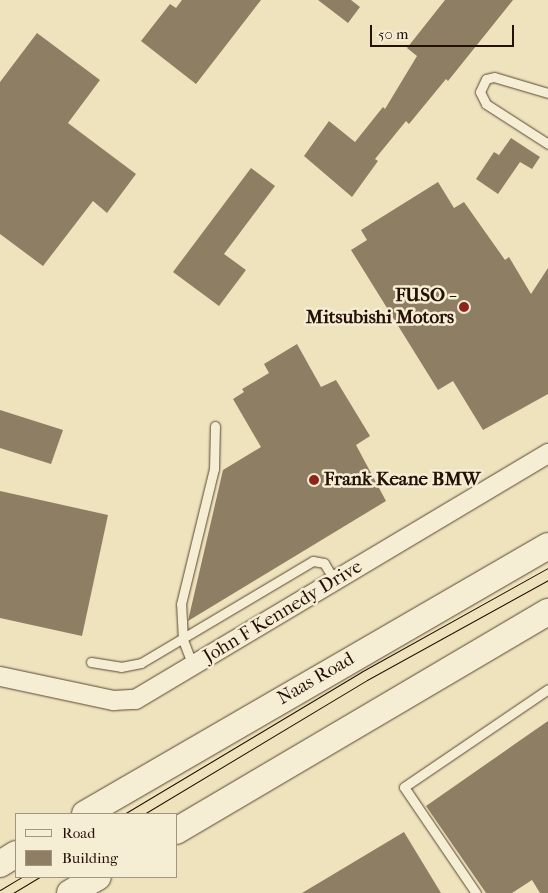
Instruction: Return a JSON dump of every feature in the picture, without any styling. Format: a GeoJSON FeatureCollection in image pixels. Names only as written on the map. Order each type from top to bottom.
{"type":"FeatureCollection","features":[{"type":"Feature","properties":{"kind":"main road","name":"Naas Road"},"geometry":{"type":"LineString","coordinates":[[86,813],[548,546]]}},
{"type":"Feature","properties":{"kind":"main road"},"geometry":{"type":"LineString","coordinates":[[178,829],[548,612]]}},
{"type":"Feature","properties":{"kind":"main road"},"geometry":{"type":"LineString","coordinates":[[0,864],[15,855]]}},
{"type":"Feature","properties":{"kind":"main road"},"geometry":{"type":"LineString","coordinates":[[70,893],[96,878]]}},
{"type":"Feature","properties":{"kind":"street","name":"John F Kennedy Drive"},"geometry":{"type":"LineString","coordinates":[[0,676],[113,700],[135,699],[548,453]]}},
{"type":"Feature","properties":{"kind":"lane"},"geometry":{"type":"LineString","coordinates":[[548,93],[494,77],[486,79],[480,92],[486,104],[548,144]]}},
{"type":"Feature","properties":{"kind":"lane"},"geometry":{"type":"LineString","coordinates":[[193,666],[183,640],[181,604],[214,469],[215,426]]}},
{"type":"Feature","properties":{"kind":"lane"},"geometry":{"type":"LineString","coordinates":[[91,662],[121,667],[142,663],[313,561],[324,564],[335,581]]}},
{"type":"Feature","properties":{"kind":"lane"},"geometry":{"type":"LineString","coordinates":[[476,893],[404,786],[548,689]]}},
{"type":"Feature","properties":{"kind":"building"},"geometry":{"type":"Polygon","coordinates":[[[182,0],[261,0],[196,84],[141,41],[170,4],[176,8],[182,0]]]}},
{"type":"Feature","properties":{"kind":"building"},"geometry":{"type":"Polygon","coordinates":[[[318,0],[351,0],[360,7],[348,23],[318,0]]]}},
{"type":"Feature","properties":{"kind":"building"},"geometry":{"type":"Polygon","coordinates":[[[445,0],[513,0],[448,81],[446,79],[409,124],[406,121],[375,159],[378,161],[352,197],[304,156],[329,121],[355,142],[383,107],[385,109],[417,56],[407,48],[445,0]]]}},
{"type":"Feature","properties":{"kind":"building"},"geometry":{"type":"Polygon","coordinates":[[[37,33],[100,80],[68,123],[136,174],[107,213],[93,201],[43,266],[0,234],[0,82],[37,33]]]}},
{"type":"Feature","properties":{"kind":"building"},"geometry":{"type":"Polygon","coordinates":[[[511,138],[540,157],[532,169],[520,162],[498,194],[476,179],[494,152],[499,155],[511,138]]]}},
{"type":"Feature","properties":{"kind":"building"},"geometry":{"type":"Polygon","coordinates":[[[251,168],[275,186],[224,254],[246,270],[219,306],[173,272],[251,168]]]}},
{"type":"Feature","properties":{"kind":"building","name":"FUSO - Mitsubishi Motors"},"geometry":{"type":"Polygon","coordinates":[[[438,182],[454,208],[464,202],[505,260],[509,257],[531,294],[548,268],[548,394],[483,430],[453,381],[438,390],[351,250],[367,240],[361,230],[438,182]]]}},
{"type":"Feature","properties":{"kind":"building","name":"Frank Keane BMW"},"geometry":{"type":"Polygon","coordinates":[[[297,344],[321,387],[336,380],[370,436],[356,445],[386,501],[188,621],[223,470],[261,447],[233,399],[244,392],[242,389],[269,373],[264,364],[297,344]]]}},
{"type":"Feature","properties":{"kind":"building"},"geometry":{"type":"Polygon","coordinates":[[[0,410],[63,430],[51,464],[0,448],[0,410]]]}},
{"type":"Feature","properties":{"kind":"building"},"geometry":{"type":"Polygon","coordinates":[[[0,491],[108,515],[82,636],[0,618],[0,491]]]}},
{"type":"Feature","properties":{"kind":"building"},"geometry":{"type":"Polygon","coordinates":[[[548,721],[548,893],[540,893],[532,880],[512,893],[486,893],[426,806],[548,721]]]}},
{"type":"Feature","properties":{"kind":"building"},"geometry":{"type":"Polygon","coordinates":[[[404,832],[441,893],[302,893],[404,832]]]}},
{"type":"Feature","properties":{"kind":"tram line"},"geometry":{"type":"LineString","coordinates":[[126,813],[361,672],[548,568]]}},
{"type":"Feature","properties":{"kind":"tram line"},"geometry":{"type":"LineString","coordinates":[[146,813],[367,680],[548,580]]}},
{"type":"Feature","properties":{"kind":"tram line"},"geometry":{"type":"LineString","coordinates":[[0,890],[20,878]]}},
{"type":"Feature","properties":{"kind":"tram line"},"geometry":{"type":"LineString","coordinates":[[13,893],[38,878]]}},
{"type":"Feature","properties":{"kind":"place","name":"FUSO - Mitsubishi Motors"},"geometry":{"type":"Point","coordinates":[464,307]}},
{"type":"Feature","properties":{"kind":"place","name":"Frank Keane BMW"},"geometry":{"type":"Point","coordinates":[314,480]}}]}
